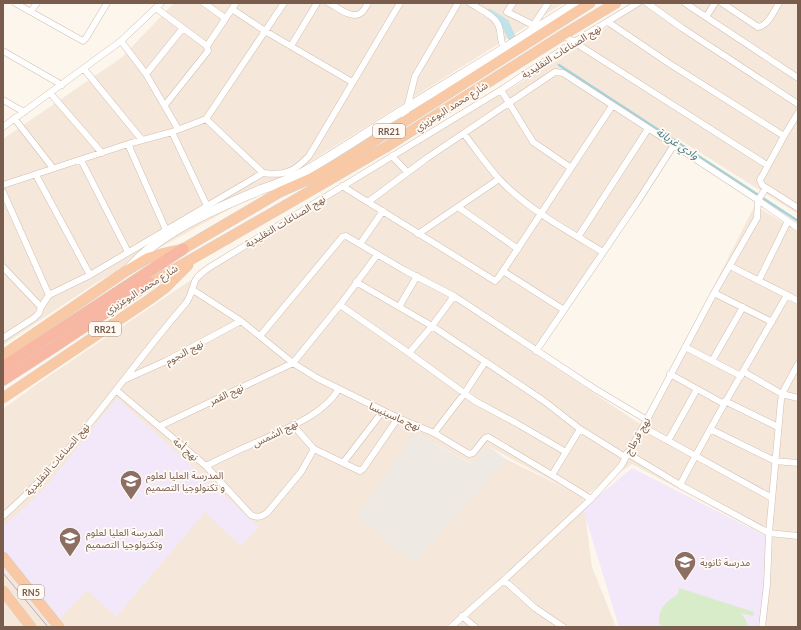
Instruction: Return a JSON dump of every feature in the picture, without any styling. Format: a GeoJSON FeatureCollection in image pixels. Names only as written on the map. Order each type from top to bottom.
{"type":"FeatureCollection","features":[{"type":"Feature","properties":{"kind":"highway","name":"شارع محمد البوعزيزي"},"geometry":{"type":"LineString","coordinates":[[3,367],[183,249],[280,192],[312,178],[344,160],[530,37],[590,3]]}},
{"type":"Feature","properties":{"kind":"highway","name":"شارع محمد البوعزيزي"},"geometry":{"type":"LineString","coordinates":[[3,380],[150,283],[386,147],[616,3]]}},
{"type":"Feature","properties":{"kind":"highway","name":"شارع محمد البوعزيزي"},"geometry":{"type":"LineString","coordinates":[[3,355],[126,271],[148,258],[165,252],[183,249]]}},
{"type":"Feature","properties":{"kind":"highway","name":"شارع محمد البوعزيزي"},"geometry":{"type":"LineString","coordinates":[[3,398],[150,299],[164,288],[200,253]]}},
{"type":"Feature","properties":{"kind":"highway","name":"RN5"},"geometry":{"type":"LineString","coordinates":[[3,557],[59,627]]}},
{"type":"Feature","properties":{"kind":"highway","name":"RN5"},"geometry":{"type":"LineString","coordinates":[[3,591],[31,627]]}},
{"type":"Feature","properties":{"kind":"main road"},"geometry":{"type":"LineString","coordinates":[[126,271],[139,256],[162,238],[225,205],[300,174],[335,154],[504,48],[530,37],[577,3]]}},
{"type":"Feature","properties":{"kind":"street"},"geometry":{"type":"LineString","coordinates":[[15,3],[83,41],[108,3]]}},
{"type":"Feature","properties":{"kind":"street"},"geometry":{"type":"LineString","coordinates":[[31,11],[37,3]]}},
{"type":"Feature","properties":{"kind":"street"},"geometry":{"type":"LineString","coordinates":[[204,3],[225,18]]}},
{"type":"Feature","properties":{"kind":"street"},"geometry":{"type":"LineString","coordinates":[[165,105],[208,51],[207,46],[236,3]]}},
{"type":"Feature","properties":{"kind":"street"},"geometry":{"type":"LineString","coordinates":[[3,185],[206,119],[284,3]]}},
{"type":"Feature","properties":{"kind":"street"},"geometry":{"type":"LineString","coordinates":[[291,46],[317,3]]}},
{"type":"Feature","properties":{"kind":"street"},"geometry":{"type":"LineString","coordinates":[[329,3],[350,15],[355,16],[362,12],[368,3]]}},
{"type":"Feature","properties":{"kind":"street"},"geometry":{"type":"LineString","coordinates":[[206,119],[263,173],[275,175],[286,173],[301,164],[309,156],[400,3]]}},
{"type":"Feature","properties":{"kind":"street"},"geometry":{"type":"LineString","coordinates":[[404,120],[415,76],[458,3]]}},
{"type":"Feature","properties":{"kind":"street"},"geometry":{"type":"LineString","coordinates":[[470,3],[496,20],[499,25],[500,39],[504,48]]}},
{"type":"Feature","properties":{"kind":"street"},"geometry":{"type":"LineString","coordinates":[[496,20],[507,12],[513,3]]}},
{"type":"Feature","properties":{"kind":"street"},"geometry":{"type":"LineString","coordinates":[[530,37],[533,25],[548,3]]}},
{"type":"Feature","properties":{"kind":"street","name":"نهج الصناعات التقليدية"},"geometry":{"type":"LineString","coordinates":[[3,516],[38,484],[125,380],[140,358],[191,297],[195,280],[199,275],[500,90],[638,3]]}},
{"type":"Feature","properties":{"kind":"street"},"geometry":{"type":"LineString","coordinates":[[647,3],[682,28],[798,104]]}},
{"type":"Feature","properties":{"kind":"street"},"geometry":{"type":"LineString","coordinates":[[685,3],[798,78]]}},
{"type":"Feature","properties":{"kind":"street"},"geometry":{"type":"LineString","coordinates":[[706,17],[715,3]]}},
{"type":"Feature","properties":{"kind":"street"},"geometry":{"type":"LineString","coordinates":[[722,3],[758,27],[765,24],[779,3]]}},
{"type":"Feature","properties":{"kind":"street"},"geometry":{"type":"LineString","coordinates":[[3,127],[121,41],[159,5],[183,28],[207,46]]}},
{"type":"Feature","properties":{"kind":"street"},"geometry":{"type":"LineString","coordinates":[[232,9],[265,31],[352,82]]}},
{"type":"Feature","properties":{"kind":"street"},"geometry":{"type":"LineString","coordinates":[[507,12],[533,25]]}},
{"type":"Feature","properties":{"kind":"street"},"geometry":{"type":"LineString","coordinates":[[608,22],[670,64],[784,136]]}},
{"type":"Feature","properties":{"kind":"street"},"geometry":{"type":"LineString","coordinates":[[146,74],[183,28]]}},
{"type":"Feature","properties":{"kind":"street"},"geometry":{"type":"LineString","coordinates":[[563,35],[767,165]]}},
{"type":"Feature","properties":{"kind":"street"},"geometry":{"type":"LineString","coordinates":[[121,41],[146,74],[165,105],[207,206]]}},
{"type":"Feature","properties":{"kind":"street"},"geometry":{"type":"LineString","coordinates":[[3,51],[62,85]]}},
{"type":"Feature","properties":{"kind":"street"},"geometry":{"type":"LineString","coordinates":[[84,69],[142,140]]}},
{"type":"Feature","properties":{"kind":"street"},"geometry":{"type":"LineString","coordinates":[[368,202],[407,172],[547,76],[555,72],[560,72],[759,200],[798,228]]}},
{"type":"Feature","properties":{"kind":"street"},"geometry":{"type":"LineString","coordinates":[[500,90],[533,142],[572,168]]}},
{"type":"Feature","properties":{"kind":"street"},"geometry":{"type":"LineString","coordinates":[[50,93],[102,153]]}},
{"type":"Feature","properties":{"kind":"street"},"geometry":{"type":"LineString","coordinates":[[3,100],[24,112]]}},
{"type":"Feature","properties":{"kind":"street"},"geometry":{"type":"LineString","coordinates":[[342,186],[492,281],[497,280],[612,106]]}},
{"type":"Feature","properties":{"kind":"street"},"geometry":{"type":"LineString","coordinates":[[798,113],[767,165],[760,180],[765,189],[798,208]]}},
{"type":"Feature","properties":{"kind":"street"},"geometry":{"type":"LineString","coordinates":[[14,118],[53,168]]}},
{"type":"Feature","properties":{"kind":"street"},"geometry":{"type":"LineString","coordinates":[[578,237],[648,129]]}},
{"type":"Feature","properties":{"kind":"street"},"geometry":{"type":"LineString","coordinates":[[464,134],[499,179],[512,191],[541,214],[603,252]]}},
{"type":"Feature","properties":{"kind":"street"},"geometry":{"type":"LineString","coordinates":[[128,144],[166,230]]}},
{"type":"Feature","properties":{"kind":"street"},"geometry":{"type":"LineString","coordinates":[[536,351],[674,145]]}},
{"type":"Feature","properties":{"kind":"street"},"geometry":{"type":"LineString","coordinates":[[392,156],[407,172]]}},
{"type":"Feature","properties":{"kind":"street"},"geometry":{"type":"LineString","coordinates":[[81,160],[128,252]]}},
{"type":"Feature","properties":{"kind":"street"},"geometry":{"type":"LineString","coordinates":[[3,338],[34,318],[39,313],[49,295],[90,275],[263,173]]}},
{"type":"Feature","properties":{"kind":"street"},"geometry":{"type":"LineString","coordinates":[[36,175],[90,275]]}},
{"type":"Feature","properties":{"kind":"street"},"geometry":{"type":"LineString","coordinates":[[418,234],[499,179]]}},
{"type":"Feature","properties":{"kind":"street"},"geometry":{"type":"LineString","coordinates":[[759,200],[765,189]]}},
{"type":"Feature","properties":{"kind":"street"},"geometry":{"type":"LineString","coordinates":[[3,192],[49,295]]}},
{"type":"Feature","properties":{"kind":"street","name":"نهج قرطاج"},"geometry":{"type":"LineString","coordinates":[[451,627],[591,499],[621,466],[714,293],[757,218],[759,200]]}},
{"type":"Feature","properties":{"kind":"street"},"geometry":{"type":"LineString","coordinates":[[458,207],[518,249]]}},
{"type":"Feature","properties":{"kind":"street"},"geometry":{"type":"LineString","coordinates":[[360,244],[382,211]]}},
{"type":"Feature","properties":{"kind":"street"},"geometry":{"type":"LineString","coordinates":[[759,280],[788,221]]}},
{"type":"Feature","properties":{"kind":"street"},"geometry":{"type":"LineString","coordinates":[[260,336],[342,237],[346,236],[377,255],[454,296],[595,389],[647,420]]}},
{"type":"Feature","properties":{"kind":"street"},"geometry":{"type":"LineString","coordinates":[[293,363],[340,305],[377,255]]}},
{"type":"Feature","properties":{"kind":"street"},"geometry":{"type":"LineString","coordinates":[[730,266],[786,295],[797,299]]}},
{"type":"Feature","properties":{"kind":"street"},"geometry":{"type":"LineString","coordinates":[[3,267],[41,307]]}},
{"type":"Feature","properties":{"kind":"street"},"geometry":{"type":"LineString","coordinates":[[504,271],[564,310]]}},
{"type":"Feature","properties":{"kind":"street"},"geometry":{"type":"LineString","coordinates":[[399,307],[417,276]]}},
{"type":"Feature","properties":{"kind":"street"},"geometry":{"type":"LineString","coordinates":[[356,282],[432,326],[544,401],[580,429],[769,533],[798,536]]}},
{"type":"Feature","properties":{"kind":"street","name":"نهج ماسينيسا"},"geometry":{"type":"LineString","coordinates":[[193,290],[242,321],[293,363],[338,390],[434,433],[469,454],[473,453],[485,438],[488,437],[552,475]]}},
{"type":"Feature","properties":{"kind":"street"},"geometry":{"type":"LineString","coordinates":[[714,293],[772,322]]}},
{"type":"Feature","properties":{"kind":"street"},"geometry":{"type":"LineString","coordinates":[[680,485],[786,295]]}},
{"type":"Feature","properties":{"kind":"street"},"geometry":{"type":"LineString","coordinates":[[409,353],[432,326],[454,296]]}},
{"type":"Feature","properties":{"kind":"street"},"geometry":{"type":"LineString","coordinates":[[340,305],[474,401],[566,452]]}},
{"type":"Feature","properties":{"kind":"street"},"geometry":{"type":"LineString","coordinates":[[712,361],[743,307]]}},
{"type":"Feature","properties":{"kind":"street","name":"نهج النجوم"},"geometry":{"type":"LineString","coordinates":[[125,380],[166,361],[242,321]]}},
{"type":"Feature","properties":{"kind":"street"},"geometry":{"type":"LineString","coordinates":[[685,347],[782,394],[798,398]]}},
{"type":"Feature","properties":{"kind":"street"},"geometry":{"type":"LineString","coordinates":[[434,433],[464,394],[485,362]]}},
{"type":"Feature","properties":{"kind":"street","name":"نهج القمر"},"geometry":{"type":"LineString","coordinates":[[160,426],[293,363]]}},
{"type":"Feature","properties":{"kind":"street"},"geometry":{"type":"LineString","coordinates":[[762,627],[767,584],[769,533],[782,394],[798,364]]}},
{"type":"Feature","properties":{"kind":"street"},"geometry":{"type":"LineString","coordinates":[[670,374],[725,403],[778,426]]}},
{"type":"Feature","properties":{"kind":"street"},"geometry":{"type":"LineString","coordinates":[[668,441],[697,389]]}},
{"type":"Feature","properties":{"kind":"street","name":"نهج أمة"},"geometry":{"type":"LineString","coordinates":[[116,390],[206,466],[251,515],[257,517],[262,517],[267,513],[301,472],[314,449]]}},
{"type":"Feature","properties":{"kind":"street","name":"نهج الشمس"},"geometry":{"type":"LineString","coordinates":[[206,466],[293,425],[322,408],[332,399],[338,390]]}},
{"type":"Feature","properties":{"kind":"street"},"geometry":{"type":"LineString","coordinates":[[343,463],[383,411]]}},
{"type":"Feature","properties":{"kind":"street"},"geometry":{"type":"LineString","coordinates":[[293,425],[314,449],[360,471],[363,469],[398,418]]}},
{"type":"Feature","properties":{"kind":"street"},"geometry":{"type":"LineString","coordinates":[[643,427],[772,498]]}},
{"type":"Feature","properties":{"kind":"street"},"geometry":{"type":"LineString","coordinates":[[580,429],[552,475],[591,499]]}},
{"type":"Feature","properties":{"kind":"street"},"geometry":{"type":"LineString","coordinates":[[710,430],[775,461],[798,463]]}},
{"type":"Feature","properties":{"kind":"street"},"geometry":{"type":"LineString","coordinates":[[504,580],[535,608],[563,627]]}},
{"type":"Feature","properties":{"kind":"street"},"geometry":{"type":"LineString","coordinates":[[462,616],[475,627]]}},
{"type":"Feature","properties":{"kind":"shaded area"},"geometry":{"type":"Polygon","coordinates":[[[174,3],[564,3],[271,186],[96,283],[3,345],[3,139],[121,58],[174,3]]]}},
{"type":"Feature","properties":{"kind":"shaded area"},"geometry":{"type":"Polygon","coordinates":[[[641,3],[798,3],[798,214],[677,138],[532,352],[643,426],[755,205],[798,232],[798,627],[758,627],[770,538],[632,464],[583,497],[592,567],[616,627],[3,627],[3,409],[37,384],[188,282],[573,51],[641,3]],[[415,433],[414,563],[506,459],[567,489],[488,446],[472,464],[415,433]]]}},
{"type":"Feature","properties":{"kind":"shaded area","name":"المدرسة العليا لعلوم و تكنولوجيا التصميم"},"geometry":{"type":"Polygon","coordinates":[[[117,398],[259,527],[241,546],[205,512],[116,617],[87,590],[59,620],[33,590],[3,551],[3,527],[43,490],[117,398]]]}},
{"type":"Feature","properties":{"kind":"shaded area"},"geometry":{"type":"Polygon","coordinates":[[[415,433],[471,464],[488,446],[506,459],[414,563],[357,517],[415,433]]]}},
{"type":"Feature","properties":{"kind":"shaded area","name":"مدرسة ثانوية"},"geometry":{"type":"Polygon","coordinates":[[[632,468],[770,538],[758,627],[619,627],[583,509],[632,468]]]}},
{"type":"Feature","properties":{"kind":"green space"},"geometry":{"type":"Polygon","coordinates":[[[679,588],[754,612],[753,616],[740,613],[746,619],[748,627],[660,627],[659,616],[669,600],[678,594],[679,588]]]}},
{"type":"Feature","properties":{"kind":"waterway","name":"وادي غريانة"},"geometry":{"type":"LineString","coordinates":[[489,13],[505,23],[511,36]]}},
{"type":"Feature","properties":{"kind":"waterway","name":"وادي غريانة"},"geometry":{"type":"LineString","coordinates":[[559,65],[798,221]]}},
{"type":"Feature","properties":{"kind":"tram line"},"geometry":{"type":"LineString","coordinates":[[3,573],[48,627]]}},
{"type":"Feature","properties":{"kind":"place","name":"المدرسة العليا لعلوم و تكنولوجيا التصميم"},"geometry":{"type":"Point","coordinates":[131,500]}},
{"type":"Feature","properties":{"kind":"place","name":"المدرسة العليا لعلوم وتكنولوجيا التصميم"},"geometry":{"type":"Point","coordinates":[70,558]}},
{"type":"Feature","properties":{"kind":"place","name":"مدرسة ثانوية"},"geometry":{"type":"Point","coordinates":[685,582]}}]}
